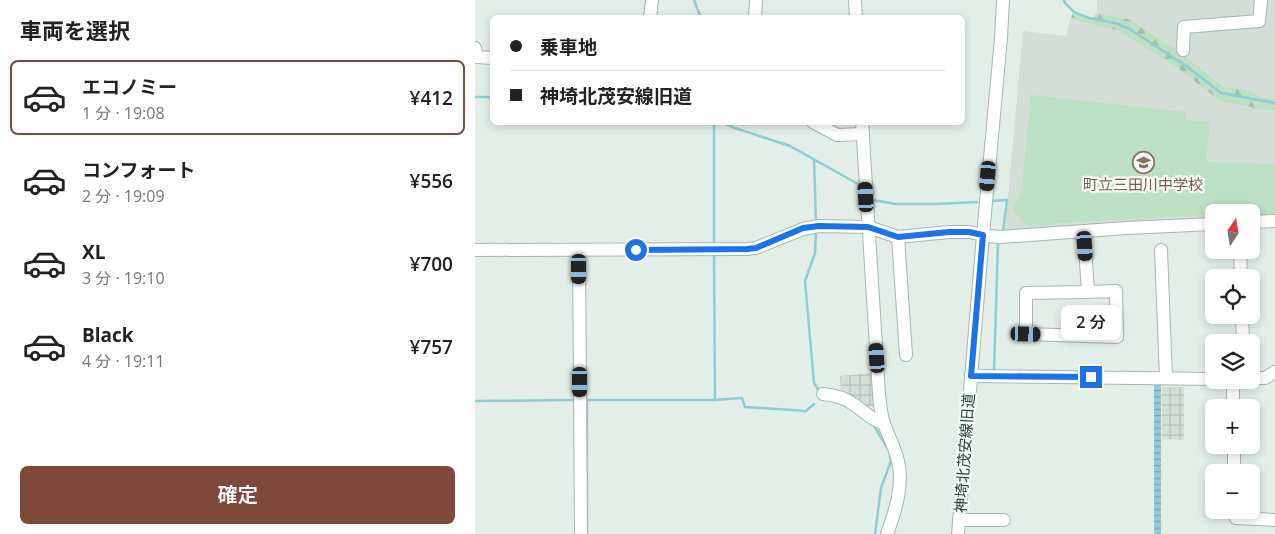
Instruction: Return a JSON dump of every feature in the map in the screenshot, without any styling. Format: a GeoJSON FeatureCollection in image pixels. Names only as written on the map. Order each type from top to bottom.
{"type":"FeatureCollection","features":[{"type":"Feature","properties":{"kind":"street"},"geometry":{"type":"LineString","coordinates":[[651,15],[652,0]]}},
{"type":"Feature","properties":{"kind":"street"},"geometry":{"type":"LineString","coordinates":[[755,15],[756,0]]}},
{"type":"Feature","properties":{"kind":"street"},"geometry":{"type":"LineString","coordinates":[[855,0],[856,15]]}},
{"type":"Feature","properties":{"kind":"street"},"geometry":{"type":"LineString","coordinates":[[971,376],[1003,0]]}},
{"type":"Feature","properties":{"kind":"street"},"geometry":{"type":"LineString","coordinates":[[1183,50],[1184,27],[1259,22],[1261,0]]}},
{"type":"Feature","properties":{"kind":"street"},"geometry":{"type":"LineString","coordinates":[[475,48],[477,57],[490,58]]}},
{"type":"Feature","properties":{"kind":"street"},"geometry":{"type":"LineString","coordinates":[[819,125],[837,135],[862,128],[879,394],[883,423],[899,462],[900,470],[899,491],[887,534]]}},
{"type":"Feature","properties":{"kind":"street"},"geometry":{"type":"LineString","coordinates":[[1260,222],[1275,221]]}},
{"type":"Feature","properties":{"kind":"street"},"geometry":{"type":"LineString","coordinates":[[475,250],[747,249],[756,248],[803,228],[816,226],[868,227],[898,237],[969,232],[1000,237],[1205,224]]}},
{"type":"Feature","properties":{"kind":"street"},"geometry":{"type":"LineString","coordinates":[[1084,231],[1088,292]]}},
{"type":"Feature","properties":{"kind":"street"},"geometry":{"type":"LineString","coordinates":[[898,237],[906,355]]}},
{"type":"Feature","properties":{"kind":"street"},"geometry":{"type":"LineString","coordinates":[[579,250],[581,534]]}},
{"type":"Feature","properties":{"kind":"street"},"geometry":{"type":"LineString","coordinates":[[1161,250],[1167,378]]}},
{"type":"Feature","properties":{"kind":"street"},"geometry":{"type":"LineString","coordinates":[[1116,291],[1117,337],[1026,334],[1026,293],[1088,292],[1116,291]]}},
{"type":"Feature","properties":{"kind":"street"},"geometry":{"type":"LineString","coordinates":[[1260,378],[1265,378],[1275,372]]}},
{"type":"Feature","properties":{"kind":"street","name":"神埼北茂安線旧道"},"geometry":{"type":"LineString","coordinates":[[958,534],[971,376],[1205,379]]}},
{"type":"Feature","properties":{"kind":"street"},"geometry":{"type":"LineString","coordinates":[[823,394],[833,395],[851,402],[877,422],[883,423]]}},
{"type":"Feature","properties":{"kind":"street"},"geometry":{"type":"LineString","coordinates":[[1256,519],[1275,520]]}},
{"type":"Feature","properties":{"kind":"street"},"geometry":{"type":"LineString","coordinates":[[959,520],[1004,520]]}},
{"type":"Feature","properties":{"kind":"shaded area"},"geometry":{"type":"Polygon","coordinates":[[[1097,0],[1275,0],[1275,99],[1258,96],[1253,91],[1225,87],[1178,50],[1128,19],[1097,13],[1097,0]]]}},
{"type":"Feature","properties":{"kind":"shaded area","name":"町立三田川中学校"},"geometry":{"type":"Polygon","coordinates":[[[1071,17],[1081,22],[1117,30],[1179,69],[1220,101],[1275,112],[1275,214],[1260,213],[1260,204],[1205,204],[1205,219],[1005,231],[1023,31],[1066,36],[1071,17]]]}},
{"type":"Feature","properties":{"kind":"shaded area"},"geometry":{"type":"Polygon","coordinates":[[[872,373],[875,406],[864,406],[841,393],[840,376],[872,373]]]}},
{"type":"Feature","properties":{"kind":"shaded area"},"geometry":{"type":"Polygon","coordinates":[[[1162,387],[1184,387],[1184,440],[1162,439],[1162,387]]]}},
{"type":"Feature","properties":{"kind":"green space"},"geometry":{"type":"Polygon","coordinates":[[[1073,13],[1091,20],[1097,13],[1128,19],[1178,50],[1224,87],[1253,91],[1258,96],[1275,99],[1275,112],[1220,101],[1179,69],[1117,30],[1081,22],[1071,17],[1073,13]]]}},
{"type":"Feature","properties":{"kind":"green space"},"geometry":{"type":"Polygon","coordinates":[[[1031,95],[1185,112],[1186,120],[1210,122],[1206,161],[1275,164],[1275,214],[1260,215],[1260,204],[1205,204],[1205,215],[1027,225],[1013,210],[1022,188],[1031,95]]]}},
{"type":"Feature","properties":{"kind":"water"},"geometry":{"type":"Polygon","coordinates":[[[1154,381],[1161,381],[1161,534],[1154,534],[1154,381]]]}},
{"type":"Feature","properties":{"kind":"waterway"},"geometry":{"type":"LineString","coordinates":[[694,0],[700,15]]}},
{"type":"Feature","properties":{"kind":"waterway"},"geometry":{"type":"LineString","coordinates":[[1064,0],[1074,12],[1128,28],[1185,65],[1221,93],[1275,103]]}},
{"type":"Feature","properties":{"kind":"waterway"},"geometry":{"type":"LineString","coordinates":[[475,97],[490,97]]}},
{"type":"Feature","properties":{"kind":"waterway"},"geometry":{"type":"LineString","coordinates":[[714,125],[714,244]]}},
{"type":"Feature","properties":{"kind":"waterway"},"geometry":{"type":"LineString","coordinates":[[728,125],[790,146],[858,184],[861,192]]}},
{"type":"Feature","properties":{"kind":"waterway"},"geometry":{"type":"LineString","coordinates":[[814,160],[816,223]]}},
{"type":"Feature","properties":{"kind":"waterway"},"geometry":{"type":"LineString","coordinates":[[873,200],[896,204],[977,202]]}},
{"type":"Feature","properties":{"kind":"waterway"},"geometry":{"type":"LineString","coordinates":[[992,201],[1007,200],[1003,232],[1005,232]]}},
{"type":"Feature","properties":{"kind":"waterway"},"geometry":{"type":"LineString","coordinates":[[816,231],[815,253],[805,281],[814,383],[820,392]]}},
{"type":"Feature","properties":{"kind":"waterway"},"geometry":{"type":"LineString","coordinates":[[994,371],[998,242]]}},
{"type":"Feature","properties":{"kind":"waterway"},"geometry":{"type":"LineString","coordinates":[[587,534],[587,400],[715,400],[714,254]]}},
{"type":"Feature","properties":{"kind":"waterway"},"geometry":{"type":"LineString","coordinates":[[715,400],[742,398],[745,407],[806,411],[814,404]]}},
{"type":"Feature","properties":{"kind":"waterway"},"geometry":{"type":"LineString","coordinates":[[475,401],[574,400]]}},
{"type":"Feature","properties":{"kind":"waterway"},"geometry":{"type":"LineString","coordinates":[[874,426],[888,449]]}},
{"type":"Feature","properties":{"kind":"waterway"},"geometry":{"type":"LineString","coordinates":[[875,534],[881,488],[891,461],[890,456]]}},
{"type":"Feature","properties":{"kind":"place","name":"町立三田川中学校"},"geometry":{"type":"Point","coordinates":[1143,162]}},
{"type":"Feature","properties":{"kind":"route"},"geometry":{"type":"LineString","coordinates":[[636,250],[756,248],[803,228],[813,226],[868,227],[898,237],[949,232],[969,232],[983,235],[971,376],[1091,377]]}}]}
